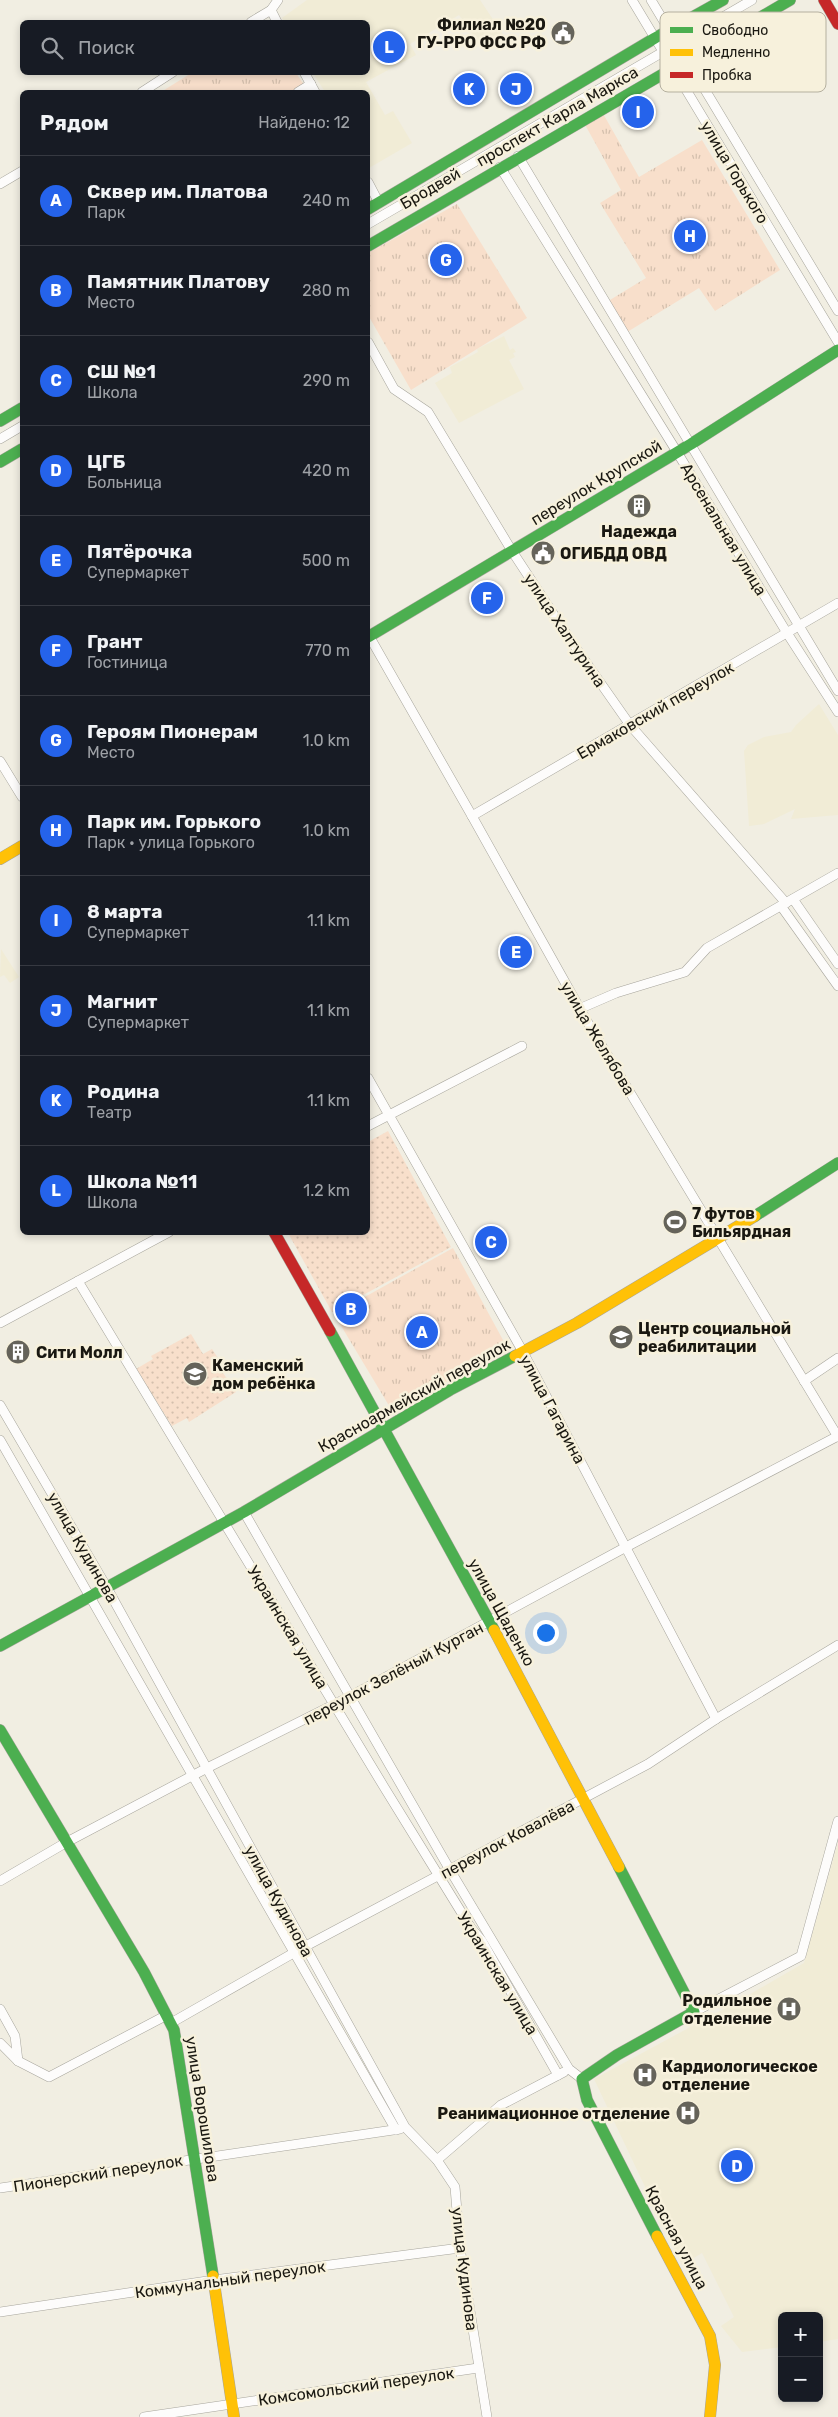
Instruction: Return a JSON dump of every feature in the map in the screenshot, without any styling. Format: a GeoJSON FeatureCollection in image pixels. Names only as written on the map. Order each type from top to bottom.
{"type":"FeatureCollection","features":[{"type":"Feature","properties":{"kind":"street"},"geometry":{"type":"LineString","coordinates":[[254,20],[271,10],[278,0]]}},
{"type":"Feature","properties":{"kind":"street","name":"улица Горького"},"geometry":{"type":"LineString","coordinates":[[632,0],[660,47]]}},
{"type":"Feature","properties":{"kind":"street","name":"улица Горького"},"geometry":{"type":"LineString","coordinates":[[651,0],[660,15]]}},
{"type":"Feature","properties":{"kind":"street","name":"проспект Карла Маркса"},"geometry":{"type":"LineString","coordinates":[[701,12],[723,0]]}},
{"type":"Feature","properties":{"kind":"street","name":"Бродвей"},"geometry":{"type":"LineString","coordinates":[[732,12],[752,0]]}},
{"type":"Feature","properties":{"kind":"street","name":"проспект Карла Маркса"},"geometry":{"type":"LineString","coordinates":[[769,12],[790,0]]}},
{"type":"Feature","properties":{"kind":"street"},"geometry":{"type":"LineString","coordinates":[[824,0],[838,24]]}},
{"type":"Feature","properties":{"kind":"street"},"geometry":{"type":"LineString","coordinates":[[271,10],[276,20]]}},
{"type":"Feature","properties":{"kind":"street","name":"проспект Карла Маркса"},"geometry":{"type":"LineString","coordinates":[[370,208],[660,35]]}},
{"type":"Feature","properties":{"kind":"street","name":"Бродвей"},"geometry":{"type":"LineString","coordinates":[[370,223],[660,54]]}},
{"type":"Feature","properties":{"kind":"street"},"geometry":{"type":"LineString","coordinates":[[145,90],[168,75]]}},
{"type":"Feature","properties":{"kind":"street"},"geometry":{"type":"LineString","coordinates":[[306,75],[313,88]]}},
{"type":"Feature","properties":{"kind":"street","name":"проспект Карла Маркса"},"geometry":{"type":"LineString","coordinates":[[370,245],[518,156],[660,76]]}},
{"type":"Feature","properties":{"kind":"street","name":"улица Горького"},"geometry":{"type":"LineString","coordinates":[[687,92],[838,342]]}},
{"type":"Feature","properties":{"kind":"street","name":"улица Горького"},"geometry":{"type":"LineString","coordinates":[[706,92],[838,311]]}},
{"type":"Feature","properties":{"kind":"street","name":"Арсенальная улица"},"geometry":{"type":"LineString","coordinates":[[518,156],[838,691]]}},
{"type":"Feature","properties":{"kind":"street","name":"Арсенальная улица"},"geometry":{"type":"LineString","coordinates":[[500,167],[787,633],[838,712]]}},
{"type":"Feature","properties":{"kind":"street"},"geometry":{"type":"LineString","coordinates":[[0,184],[20,172]]}},
{"type":"Feature","properties":{"kind":"street"},"geometry":{"type":"LineString","coordinates":[[370,186],[379,203]]}},
{"type":"Feature","properties":{"kind":"street","name":"улица Халтурина"},"geometry":{"type":"LineString","coordinates":[[370,346],[394,389],[428,412],[512,551],[569,638],[630,725],[787,903],[838,964]]}},
{"type":"Feature","properties":{"kind":"street","name":"переулок Крупской"},"geometry":{"type":"LineString","coordinates":[[370,635],[691,444],[838,350]]}},
{"type":"Feature","properties":{"kind":"street"},"geometry":{"type":"LineString","coordinates":[[0,421],[20,409]]}},
{"type":"Feature","properties":{"kind":"street"},"geometry":{"type":"LineString","coordinates":[[0,439],[20,427]]}},
{"type":"Feature","properties":{"kind":"street"},"geometry":{"type":"LineString","coordinates":[[0,462],[20,450]]}},
{"type":"Feature","properties":{"kind":"street","name":"Ермаковский переулок"},"geometry":{"type":"LineString","coordinates":[[472,816],[551,768],[630,725],[838,603]]}},
{"type":"Feature","properties":{"kind":"street","name":"улица Желябова"},"geometry":{"type":"LineString","coordinates":[[370,639],[472,816],[579,1009],[720,1238],[838,1436]]}},
{"type":"Feature","properties":{"kind":"street"},"geometry":{"type":"LineString","coordinates":[[0,761],[20,794]]}},
{"type":"Feature","properties":{"kind":"street"},"geometry":{"type":"LineString","coordinates":[[0,859],[20,847]]}},
{"type":"Feature","properties":{"kind":"street"},"geometry":{"type":"LineString","coordinates":[[579,1009],[616,993],[686,972],[707,948],[838,874]]}},
{"type":"Feature","properties":{"kind":"street"},"geometry":{"type":"LineString","coordinates":[[787,903],[838,986]]}},
{"type":"Feature","properties":{"kind":"street"},"geometry":{"type":"LineString","coordinates":[[370,1125],[522,1046]]}},
{"type":"Feature","properties":{"kind":"street","name":"улица Гагарина"},"geometry":{"type":"LineString","coordinates":[[370,1082],[523,1352],[716,1719]]}},
{"type":"Feature","properties":{"kind":"street","name":"Красноармейский переулок"},"geometry":{"type":"LineString","coordinates":[[0,1646],[106,1586],[244,1512],[382,1428],[577,1324],[720,1238],[838,1163]]}},
{"type":"Feature","properties":{"kind":"street"},"geometry":{"type":"LineString","coordinates":[[0,1323],[163,1235]]}},
{"type":"Feature","properties":{"kind":"street","name":"улица Щаденко"},"geometry":{"type":"LineString","coordinates":[[276,1235],[330,1330],[584,1798],[694,2012]]}},
{"type":"Feature","properties":{"kind":"street","name":"Украинская улица"},"geometry":{"type":"LineString","coordinates":[[78,1281],[438,1876],[482,1941],[558,2075]]}},
{"type":"Feature","properties":{"kind":"street"},"geometry":{"type":"LineString","coordinates":[[804,1381],[838,1358]]}},
{"type":"Feature","properties":{"kind":"street","name":"улица Кудинова"},"geometry":{"type":"LineString","coordinates":[[0,1405],[106,1586],[304,1947],[400,2129]]}},
{"type":"Feature","properties":{"kind":"street","name":"переулок Зелёный Курган"},"geometry":{"type":"LineString","coordinates":[[0,1881],[67,1842],[206,1768],[349,1697],[626,1547],[838,1436]]}},
{"type":"Feature","properties":{"kind":"street","name":"улица Кудинова"},"geometry":{"type":"LineString","coordinates":[[0,1440],[294,1954],[400,2129],[437,2160],[455,2187],[460,2248],[487,2417]]}},
{"type":"Feature","properties":{"kind":"street","name":"Украинская улица"},"geometry":{"type":"LineString","coordinates":[[244,1512],[450,1870],[569,2069],[582,2079]]}},
{"type":"Feature","properties":{"kind":"street","name":"переулок Ковалёва"},"geometry":{"type":"LineString","coordinates":[[18,2061],[49,2077],[169,2019],[648,1764],[716,1719],[838,1645]]}},
{"type":"Feature","properties":{"kind":"street","name":"улица Ворошилова"},"geometry":{"type":"LineString","coordinates":[[0,1730],[169,2019],[177,2043],[234,2417]]}},
{"type":"Feature","properties":{"kind":"street"},"geometry":{"type":"LineString","coordinates":[[582,2079],[616,2056],[694,2012],[801,1956],[838,1821]]}},
{"type":"Feature","properties":{"kind":"street"},"geometry":{"type":"LineString","coordinates":[[0,2010],[14,2036],[18,2061]]}},
{"type":"Feature","properties":{"kind":"street"},"geometry":{"type":"LineString","coordinates":[[0,2043],[18,2061]]}},
{"type":"Feature","properties":{"kind":"street"},"geometry":{"type":"LineString","coordinates":[[437,2160],[501,2106],[569,2069]]}},
{"type":"Feature","properties":{"kind":"street","name":"Красная улица"},"geometry":{"type":"LineString","coordinates":[[582,2079],[588,2100],[600,2126],[710,2336],[715,2365],[710,2417]]}},
{"type":"Feature","properties":{"kind":"street","name":"Пионерский переулок"},"geometry":{"type":"LineString","coordinates":[[0,2188],[400,2129]]}},
{"type":"Feature","properties":{"kind":"street","name":"Коммунальный переулок"},"geometry":{"type":"LineString","coordinates":[[0,2312],[214,2280],[460,2248]]}},
{"type":"Feature","properties":{"kind":"street","name":"Комсомольский переулок"},"geometry":{"type":"LineString","coordinates":[[144,2417],[478,2368]]}},
{"type":"Feature","properties":{"kind":"shaded area"},"geometry":{"type":"Polygon","coordinates":[[[307,0],[480,0],[504,36],[482,49],[459,15],[410,44],[416,55],[366,82],[385,115],[393,111],[412,143],[370,167],[370,90],[324,90],[314,75],[370,75],[370,20],[284,20],[282,18],[307,0]]]}},
{"type":"Feature","properties":{"kind":"shaded area"},"geometry":{"type":"Polygon","coordinates":[[[504,336],[510,350],[513,348],[516,352],[513,353],[515,357],[509,360],[524,389],[459,423],[435,383],[452,373],[450,367],[478,352],[477,349],[504,336]]]}},
{"type":"Feature","properties":{"kind":"shaded area"},"geometry":{"type":"Polygon","coordinates":[[[819,704],[838,735],[838,815],[791,819],[795,809],[764,824],[749,826],[744,751],[748,745],[764,737],[791,732],[819,704]]]}},
{"type":"Feature","properties":{"kind":"shaded area"},"geometry":{"type":"Polygon","coordinates":[[[1,949],[19,977],[10,983],[4,975],[0,977],[1,949]]]}},
{"type":"Feature","properties":{"kind":"shaded area"},"geometry":{"type":"Polygon","coordinates":[[[838,1843],[838,2339],[823,2341],[823,2312],[778,2312],[778,2348],[742,2352],[721,2326],[734,2317],[702,2253],[682,2265],[594,2079],[733,2004],[804,1963],[838,1843]]]}},
{"type":"Feature","properties":{"kind":"green space"},"geometry":{"type":"Polygon","coordinates":[[[188,75],[297,75],[308,90],[164,90],[188,75]]]}},
{"type":"Feature","properties":{"kind":"green space"},"geometry":{"type":"Polygon","coordinates":[[[601,110],[639,177],[702,140],[780,270],[715,311],[699,288],[624,334],[605,303],[646,278],[600,203],[621,190],[583,121],[601,110]]]}},
{"type":"Feature","properties":{"kind":"green space"},"geometry":{"type":"Polygon","coordinates":[[[457,204],[527,318],[411,390],[370,318],[370,252],[457,204]]]}},
{"type":"Feature","properties":{"kind":"green space"},"geometry":{"type":"Polygon","coordinates":[[[388,1131],[451,1247],[332,1312],[289,1235],[370,1235],[370,1141],[388,1131]]]}},
{"type":"Feature","properties":{"kind":"green space"},"geometry":{"type":"Polygon","coordinates":[[[453,1248],[509,1351],[391,1409],[334,1314],[453,1248]]]}},
{"type":"Feature","properties":{"kind":"green space"},"geometry":{"type":"Polygon","coordinates":[[[191,1334],[203,1354],[212,1349],[224,1367],[221,1370],[236,1392],[189,1422],[187,1418],[172,1426],[136,1369],[153,1359],[151,1356],[191,1334]]]}},
{"type":"Feature","properties":{"kind":"traffic: fast"},"geometry":{"type":"LineString","coordinates":[[702,12],[723,0]]}},
{"type":"Feature","properties":{"kind":"traffic: fast"},"geometry":{"type":"LineString","coordinates":[[769,12],[790,0]]}},
{"type":"Feature","properties":{"kind":"traffic: fast"},"geometry":{"type":"LineString","coordinates":[[370,208],[660,35]]}},
{"type":"Feature","properties":{"kind":"traffic: fast"},"geometry":{"type":"LineString","coordinates":[[370,245],[660,76]]}},
{"type":"Feature","properties":{"kind":"traffic: fast"},"geometry":{"type":"LineString","coordinates":[[370,636],[691,444],[838,350]]}},
{"type":"Feature","properties":{"kind":"traffic: fast"},"geometry":{"type":"LineString","coordinates":[[0,421],[20,409]]}},
{"type":"Feature","properties":{"kind":"traffic: fast"},"geometry":{"type":"LineString","coordinates":[[0,462],[20,450]]}},
{"type":"Feature","properties":{"kind":"traffic: fast"},"geometry":{"type":"LineString","coordinates":[[755,1216],[838,1163]]}},
{"type":"Feature","properties":{"kind":"traffic: fast"},"geometry":{"type":"LineString","coordinates":[[330,1331],[494,1630]]}},
{"type":"Feature","properties":{"kind":"traffic: fast"},"geometry":{"type":"LineString","coordinates":[[0,1646],[244,1512],[450,1390],[515,1356]]}},
{"type":"Feature","properties":{"kind":"traffic: fast"},"geometry":{"type":"LineString","coordinates":[[0,1730],[144,1972],[174,2030],[213,2276]]}},
{"type":"Feature","properties":{"kind":"traffic: fast"},"geometry":{"type":"LineString","coordinates":[[619,1867],[694,2012],[617,2055],[582,2079],[587,2100],[657,2236]]}},
{"type":"Feature","properties":{"kind":"traffic: slow"},"geometry":{"type":"LineString","coordinates":[[0,859],[20,847]]}},
{"type":"Feature","properties":{"kind":"traffic: slow"},"geometry":{"type":"LineString","coordinates":[[515,1356],[577,1323],[755,1216]]}},
{"type":"Feature","properties":{"kind":"traffic: slow"},"geometry":{"type":"LineString","coordinates":[[494,1630],[619,1867]]}},
{"type":"Feature","properties":{"kind":"traffic: slow"},"geometry":{"type":"LineString","coordinates":[[657,2236],[710,2336],[715,2365],[710,2417]]}},
{"type":"Feature","properties":{"kind":"traffic: slow"},"geometry":{"type":"LineString","coordinates":[[213,2276],[234,2417]]}},
{"type":"Feature","properties":{"kind":"traffic: jam"},"geometry":{"type":"LineString","coordinates":[[824,0],[838,24]]}},
{"type":"Feature","properties":{"kind":"traffic: jam"},"geometry":{"type":"LineString","coordinates":[[276,1235],[330,1331]]}},
{"type":"Feature","properties":{"kind":"place","name":"Филиал №20 ГУ-РРО ФСС РФ"},"geometry":{"type":"Point","coordinates":[563,33]}},
{"type":"Feature","properties":{"kind":"place","name":"Школа №11"},"geometry":{"type":"Point","coordinates":[389,47]}},
{"type":"Feature","properties":{"kind":"place","name":"Родина"},"geometry":{"type":"Point","coordinates":[469,89]}},
{"type":"Feature","properties":{"kind":"place","name":"Магнит"},"geometry":{"type":"Point","coordinates":[516,89]}},
{"type":"Feature","properties":{"kind":"place","name":"8 марта"},"geometry":{"type":"Point","coordinates":[638,112]}},
{"type":"Feature","properties":{"kind":"place","name":"Парк им. Горького"},"geometry":{"type":"Point","coordinates":[690,236]}},
{"type":"Feature","properties":{"kind":"place","name":"Героям Пионерам"},"geometry":{"type":"Point","coordinates":[446,260]}},
{"type":"Feature","properties":{"kind":"place","name":"Надежда"},"geometry":{"type":"Point","coordinates":[639,506]}},
{"type":"Feature","properties":{"kind":"place","name":"ОГИБДД ОВД"},"geometry":{"type":"Point","coordinates":[543,553]}},
{"type":"Feature","properties":{"kind":"place","name":"Грант"},"geometry":{"type":"Point","coordinates":[487,598]}},
{"type":"Feature","properties":{"kind":"place","name":"Пятёрочка"},"geometry":{"type":"Point","coordinates":[516,952]}},
{"type":"Feature","properties":{"kind":"place","name":"7 футов Бильярдная"},"geometry":{"type":"Point","coordinates":[675,1222]}},
{"type":"Feature","properties":{"kind":"place","name":"СШ №1"},"geometry":{"type":"Point","coordinates":[491,1242]}},
{"type":"Feature","properties":{"kind":"place","name":"Памятник Платову"},"geometry":{"type":"Point","coordinates":[351,1309]}},
{"type":"Feature","properties":{"kind":"place","name":"Сквер им. Платова"},"geometry":{"type":"Point","coordinates":[422,1332]}},
{"type":"Feature","properties":{"kind":"place","name":"Центр социальной реабилитации"},"geometry":{"type":"Point","coordinates":[621,1337]}},
{"type":"Feature","properties":{"kind":"place","name":"Сити Молл"},"geometry":{"type":"Point","coordinates":[18,1352]}},
{"type":"Feature","properties":{"kind":"place","name":"Каменский дом ребёнка"},"geometry":{"type":"Point","coordinates":[195,1374]}},
{"type":"Feature","properties":{"kind":"place","name":"Родильное отделение"},"geometry":{"type":"Point","coordinates":[789,2009]}},
{"type":"Feature","properties":{"kind":"place","name":"Кардиологическое отделение"},"geometry":{"type":"Point","coordinates":[645,2075]}},
{"type":"Feature","properties":{"kind":"place","name":"Реанимационное отделение"},"geometry":{"type":"Point","coordinates":[688,2113]}},
{"type":"Feature","properties":{"kind":"place","name":"ЦГБ"},"geometry":{"type":"Point","coordinates":[737,2166]}}]}
